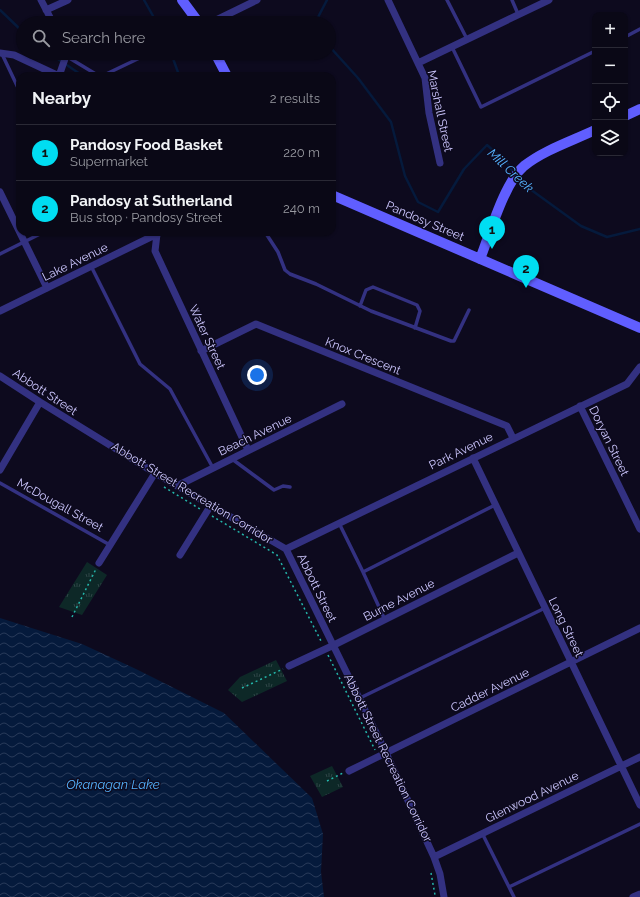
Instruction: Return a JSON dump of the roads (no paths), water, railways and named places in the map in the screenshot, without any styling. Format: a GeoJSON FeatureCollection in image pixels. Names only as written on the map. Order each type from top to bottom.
{"type":"FeatureCollection","features":[{"type":"Feature","properties":{"kind":"main road"},"geometry":{"type":"LineString","coordinates":[[182,0],[194,16]]}},
{"type":"Feature","properties":{"kind":"main road"},"geometry":{"type":"LineString","coordinates":[[219,60],[225,72]]}},
{"type":"Feature","properties":{"kind":"main road"},"geometry":{"type":"LineString","coordinates":[[628,115],[640,109]]}},
{"type":"Feature","properties":{"kind":"main road"},"geometry":{"type":"LineString","coordinates":[[480,260],[508,186],[523,167],[540,156],[592,131]]}},
{"type":"Feature","properties":{"kind":"main road","name":"Pandosy Street"},"geometry":{"type":"LineString","coordinates":[[336,197],[640,328]]}},
{"type":"Feature","properties":{"kind":"street"},"geometry":{"type":"LineString","coordinates":[[41,0],[49,16]]}},
{"type":"Feature","properties":{"kind":"street"},"geometry":{"type":"LineString","coordinates":[[46,10],[68,0]]}},
{"type":"Feature","properties":{"kind":"street"},"geometry":{"type":"LineString","coordinates":[[224,16],[255,0]]}},
{"type":"Feature","properties":{"kind":"street","name":"Marshall Street"},"geometry":{"type":"LineString","coordinates":[[388,0],[425,78],[429,113],[440,163]]}},
{"type":"Feature","properties":{"kind":"street"},"geometry":{"type":"LineString","coordinates":[[418,63],[549,0]]}},
{"type":"Feature","properties":{"kind":"street"},"geometry":{"type":"LineString","coordinates":[[1,53],[16,56]]}},
{"type":"Feature","properties":{"kind":"street"},"geometry":{"type":"LineString","coordinates":[[26,60],[54,72]]}},
{"type":"Feature","properties":{"kind":"street"},"geometry":{"type":"LineString","coordinates":[[60,72],[65,60]]}},
{"type":"Feature","properties":{"kind":"street"},"geometry":{"type":"LineString","coordinates":[[0,192],[16,225]]}},
{"type":"Feature","properties":{"kind":"street"},"geometry":{"type":"LineString","coordinates":[[21,236],[47,288]]}},
{"type":"Feature","properties":{"kind":"street","name":"Lake Avenue"},"geometry":{"type":"LineString","coordinates":[[0,311],[152,236]]}},
{"type":"Feature","properties":{"kind":"street","name":"Water Street"},"geometry":{"type":"LineString","coordinates":[[158,236],[155,251],[200,351],[248,450]]}},
{"type":"Feature","properties":{"kind":"street","name":"Knox Crescent"},"geometry":{"type":"LineString","coordinates":[[200,351],[256,324],[507,426],[513,438]]}},
{"type":"Feature","properties":{"kind":"street","name":"Park Avenue"},"geometry":{"type":"LineString","coordinates":[[286,549],[627,384],[640,367]]}},
{"type":"Feature","properties":{"kind":"street","name":"Abbott Street"},"geometry":{"type":"LineString","coordinates":[[0,376],[153,476],[177,486],[286,549],[360,698],[434,857],[440,874],[444,897]]}},
{"type":"Feature","properties":{"kind":"street"},"geometry":{"type":"LineString","coordinates":[[0,470],[40,402]]}},
{"type":"Feature","properties":{"kind":"street","name":"Beach Avenue"},"geometry":{"type":"LineString","coordinates":[[177,486],[342,404]]}},
{"type":"Feature","properties":{"kind":"street","name":"Doryan Street"},"geometry":{"type":"LineString","coordinates":[[580,406],[640,529]]}},
{"type":"Feature","properties":{"kind":"street","name":"Long Street"},"geometry":{"type":"LineString","coordinates":[[473,458],[640,806]]}},
{"type":"Feature","properties":{"kind":"street"},"geometry":{"type":"LineString","coordinates":[[99,563],[153,476]]}},
{"type":"Feature","properties":{"kind":"street"},"geometry":{"type":"LineString","coordinates":[[180,555],[211,505]]}},
{"type":"Feature","properties":{"kind":"street","name":"Burne Avenue"},"geometry":{"type":"LineString","coordinates":[[289,666],[334,646],[518,553]]}},
{"type":"Feature","properties":{"kind":"street","name":"Cadder Avenue"},"geometry":{"type":"LineString","coordinates":[[349,771],[640,628]]}},
{"type":"Feature","properties":{"kind":"street","name":"Glenwood Avenue"},"geometry":{"type":"LineString","coordinates":[[434,857],[640,757]]}},
{"type":"Feature","properties":{"kind":"street"},"geometry":{"type":"LineString","coordinates":[[633,897],[640,894]]}},
{"type":"Feature","properties":{"kind":"lane"},"geometry":{"type":"LineString","coordinates":[[447,0],[467,39]]}},
{"type":"Feature","properties":{"kind":"lane"},"geometry":{"type":"LineString","coordinates":[[512,0],[518,14]]}},
{"type":"Feature","properties":{"kind":"lane"},"geometry":{"type":"LineString","coordinates":[[628,35],[640,29]]}},
{"type":"Feature","properties":{"kind":"lane"},"geometry":{"type":"LineString","coordinates":[[452,47],[481,107],[592,52]]}},
{"type":"Feature","properties":{"kind":"lane"},"geometry":{"type":"LineString","coordinates":[[1,53],[16,84]]}},
{"type":"Feature","properties":{"kind":"lane"},"geometry":{"type":"LineString","coordinates":[[72,60],[94,72]]}},
{"type":"Feature","properties":{"kind":"lane"},"geometry":{"type":"LineString","coordinates":[[110,72],[135,60]]}},
{"type":"Feature","properties":{"kind":"lane"},"geometry":{"type":"LineString","coordinates":[[0,254],[36,236]]}},
{"type":"Feature","properties":{"kind":"lane"},"geometry":{"type":"LineString","coordinates":[[268,236],[278,252],[287,273],[360,306],[415,328],[454,341],[469,310]]}},
{"type":"Feature","properties":{"kind":"lane"},"geometry":{"type":"LineString","coordinates":[[91,266],[140,364],[170,389],[213,468]]}},
{"type":"Feature","properties":{"kind":"lane"},"geometry":{"type":"LineString","coordinates":[[360,306],[366,290],[373,287],[417,305],[420,308],[415,328]]}},
{"type":"Feature","properties":{"kind":"lane"},"geometry":{"type":"LineString","coordinates":[[231,458],[274,490],[283,486],[290,487]]}},
{"type":"Feature","properties":{"kind":"lane","name":"McDougall Street"},"geometry":{"type":"LineString","coordinates":[[0,483],[110,545]]}},
{"type":"Feature","properties":{"kind":"lane"},"geometry":{"type":"LineString","coordinates":[[363,572],[495,505]]}},
{"type":"Feature","properties":{"kind":"lane"},"geometry":{"type":"LineString","coordinates":[[339,523],[385,620]]}},
{"type":"Feature","properties":{"kind":"lane"},"geometry":{"type":"LineString","coordinates":[[360,698],[545,608]]}},
{"type":"Feature","properties":{"kind":"lane"},"geometry":{"type":"LineString","coordinates":[[509,887],[640,824]]}},
{"type":"Feature","properties":{"kind":"lane"},"geometry":{"type":"LineString","coordinates":[[482,833],[514,897]]}},
{"type":"Feature","properties":{"kind":"water","name":"Okanagan Lake"},"geometry":{"type":"Polygon","coordinates":[[[0,618],[82,644],[224,713],[312,798],[323,834],[321,872],[324,897],[0,897],[0,618]]]}},
{"type":"Feature","properties":{"kind":"waterway","name":"Mill Creek"},"geometry":{"type":"LineString","coordinates":[[144,0],[153,16]]}},
{"type":"Feature","properties":{"kind":"waterway","name":"Mill Creek"},"geometry":{"type":"LineString","coordinates":[[319,16],[327,0]]}},
{"type":"Feature","properties":{"kind":"waterway","name":"Mill Creek"},"geometry":{"type":"LineString","coordinates":[[0,10],[16,25]]}},
{"type":"Feature","properties":{"kind":"waterway","name":"Mill Creek"},"geometry":{"type":"LineString","coordinates":[[336,54],[358,78],[391,122],[405,176],[418,202],[438,212],[464,169],[487,145],[507,163],[514,173]]}},
{"type":"Feature","properties":{"kind":"waterway","name":"Mill Creek"},"geometry":{"type":"LineString","coordinates":[[59,60],[77,72]]}},
{"type":"Feature","properties":{"kind":"waterway","name":"Mill Creek"},"geometry":{"type":"LineString","coordinates":[[174,60],[178,72]]}},
{"type":"Feature","properties":{"kind":"waterway","name":"Mill Creek"},"geometry":{"type":"LineString","coordinates":[[517,176],[523,184],[581,226],[607,237],[640,229]]}},
{"type":"Feature","properties":{"kind":"place","name":"Pandosy Food Basket"},"geometry":{"type":"Point","coordinates":[492,249]}},
{"type":"Feature","properties":{"kind":"place","name":"Pandosy at Sutherland"},"geometry":{"type":"Point","coordinates":[526,288]}}]}
